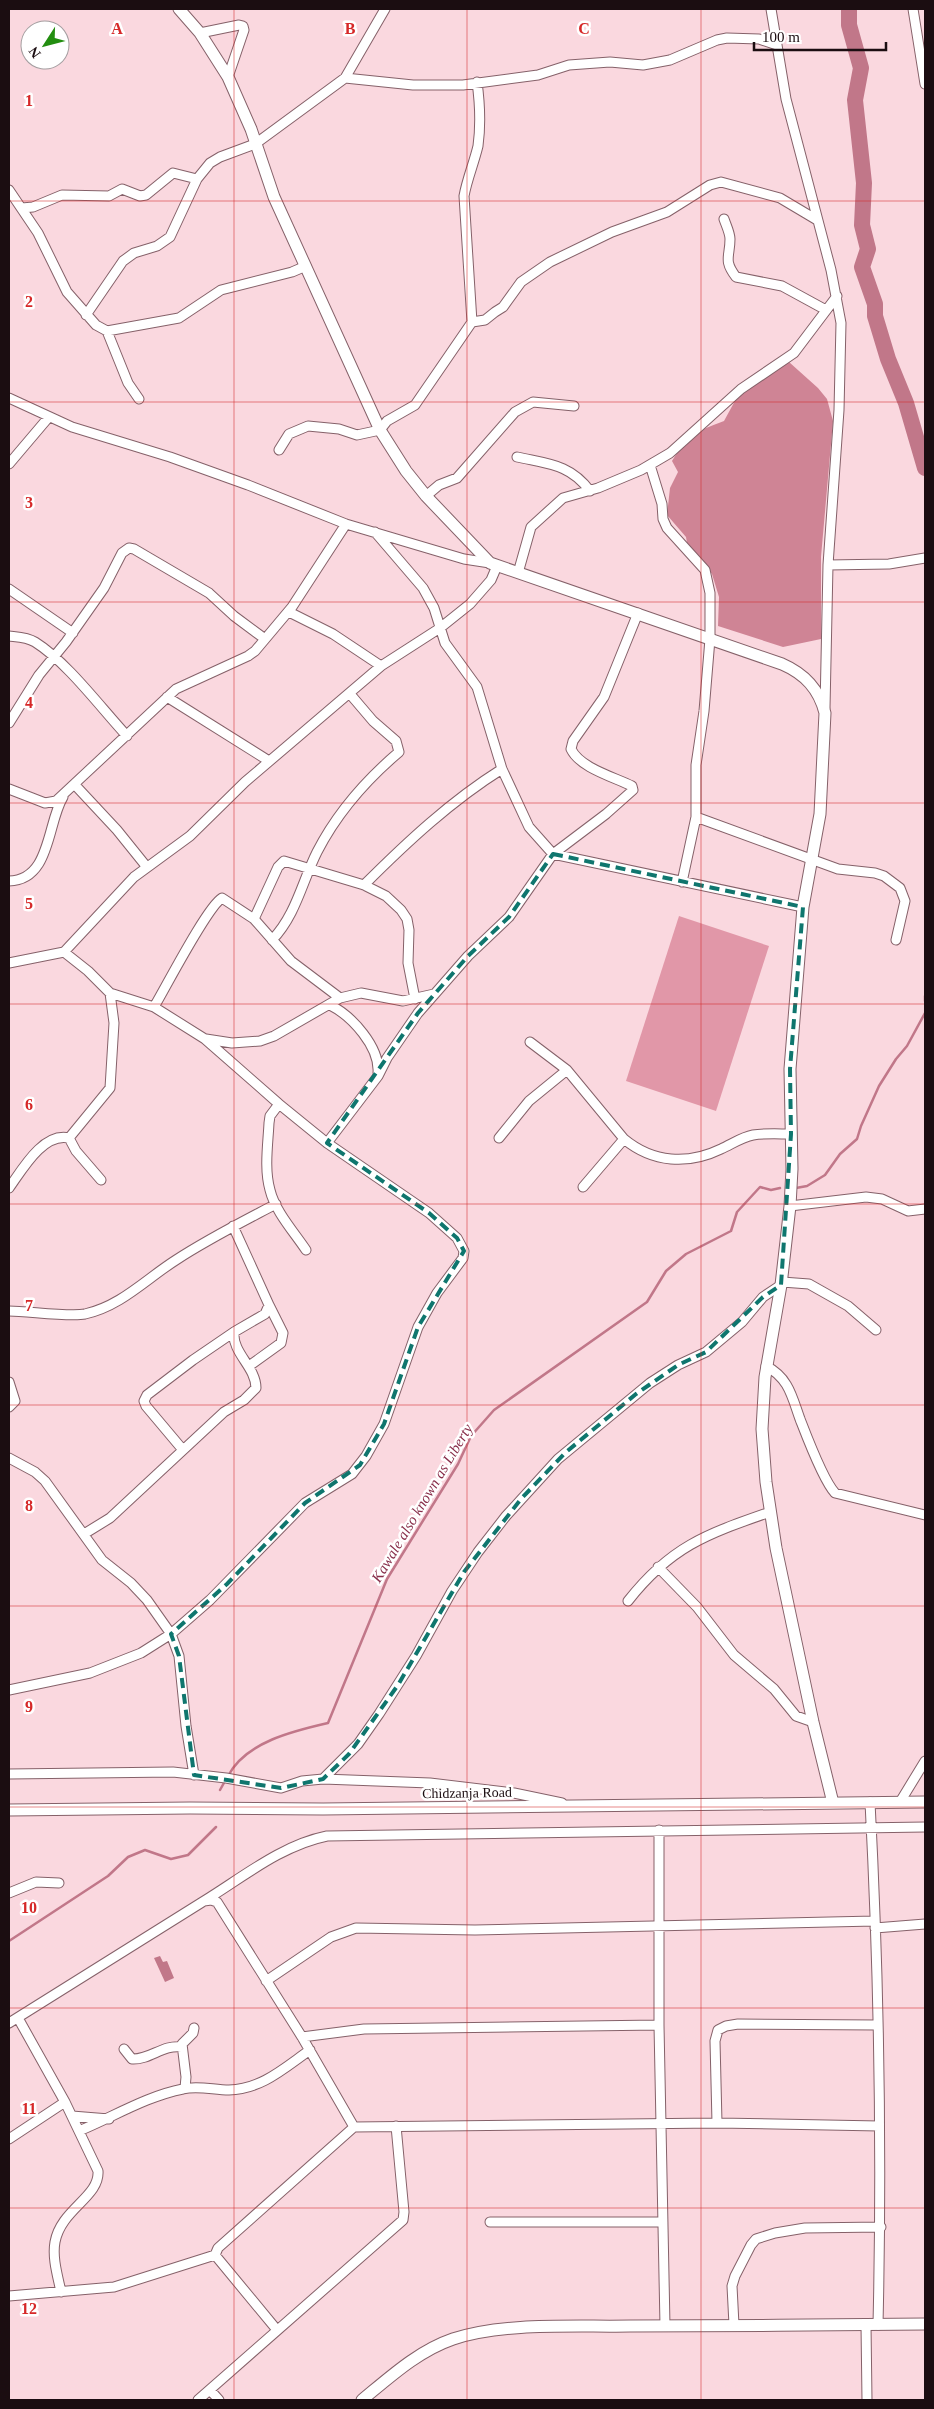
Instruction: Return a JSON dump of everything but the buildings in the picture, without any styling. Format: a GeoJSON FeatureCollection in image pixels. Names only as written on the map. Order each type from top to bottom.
{"type":"FeatureCollection","features":[{"type":"Feature","properties":{"kind":"street"},"geometry":{"type":"LineString","coordinates":[[9,963],[64,952],[146,866],[190,836],[269,761],[381,666],[440,628],[476,598],[492,580],[493,565],[426,496],[406,471],[380,430],[274,196],[228,77],[200,33],[179,9]]}},
{"type":"Feature","properties":{"kind":"street"},"geometry":{"type":"LineString","coordinates":[[86,315],[118,267],[128,256],[157,246],[170,237],[202,170],[215,160],[255,144],[346,78],[385,9]]}},
{"type":"Feature","properties":{"kind":"street"},"geometry":{"type":"LineString","coordinates":[[772,9],[786,99],[837,296],[841,323],[842,353],[828,565],[825,713],[820,814],[803,906],[790,1069],[790,1206],[782,1284],[766,1366],[762,1429],[770,1512],[813,1722],[833,1803]]}},
{"type":"Feature","properties":{"kind":"street"},"geometry":{"type":"LineString","coordinates":[[913,9],[925,84]]}},
{"type":"Feature","properties":{"kind":"street"},"geometry":{"type":"LineString","coordinates":[[200,33],[239,24],[243,26],[244,30],[228,77]]}},
{"type":"Feature","properties":{"kind":"street"},"geometry":{"type":"LineString","coordinates":[[346,78],[413,85],[463,85],[538,75],[569,65],[610,62],[643,65],[670,60],[717,40],[727,38],[759,40],[777,45]]}},
{"type":"Feature","properties":{"kind":"street"},"geometry":{"type":"LineString","coordinates":[[279,450],[289,434],[308,426],[339,430],[356,435],[380,430],[387,421],[415,405],[472,322],[464,196],[480,129],[481,107],[478,82]]}},
{"type":"Feature","properties":{"kind":"street"},"geometry":{"type":"LineString","coordinates":[[22,208],[62,195],[109,196],[122,189],[140,196],[146,195],[173,173],[197,179]]}},
{"type":"Feature","properties":{"kind":"street"},"geometry":{"type":"LineString","coordinates":[[472,322],[485,320],[503,307],[521,282],[550,262],[612,232],[667,212],[710,185],[721,182],[780,198],[817,220]]}},
{"type":"Feature","properties":{"kind":"street"},"geometry":{"type":"LineString","coordinates":[[9,190],[47,250],[67,292],[96,325],[107,331],[179,318],[221,290],[292,272],[306,266]]}},
{"type":"Feature","properties":{"kind":"street"},"geometry":{"type":"LineString","coordinates":[[724,220],[730,238],[727,254],[728,266],[736,277],[782,286],[826,310]]}},
{"type":"Feature","properties":{"kind":"street"},"geometry":{"type":"LineString","coordinates":[[518,573],[531,527],[563,498],[590,491],[650,465],[670,453],[741,389],[794,353],[837,296]]}},
{"type":"Feature","properties":{"kind":"street"},"geometry":{"type":"LineString","coordinates":[[107,331],[128,383],[139,399]]}},
{"type":"Feature","properties":{"kind":"street"},"geometry":{"type":"LineString","coordinates":[[9,398],[48,418],[104,439],[170,458],[248,485],[346,524],[518,573],[795,670],[812,684],[825,713]]}},
{"type":"Feature","properties":{"kind":"street"},"geometry":{"type":"LineString","coordinates":[[426,496],[439,485],[457,478],[515,412],[532,402],[574,406]]}},
{"type":"Feature","properties":{"kind":"street"},"geometry":{"type":"LineString","coordinates":[[9,464],[48,418]]}},
{"type":"Feature","properties":{"kind":"street"},"geometry":{"type":"LineString","coordinates":[[517,457],[563,467],[580,478],[590,491]]}},
{"type":"Feature","properties":{"kind":"street"},"geometry":{"type":"LineString","coordinates":[[650,465],[662,504],[662,519],[667,528],[705,570],[710,593],[710,639],[704,711],[696,765],[696,817],[682,882]]}},
{"type":"Feature","properties":{"kind":"street"},"geometry":{"type":"LineString","coordinates":[[9,789],[45,803],[56,801],[167,697],[186,683],[248,656],[289,612],[318,571],[346,524]]}},
{"type":"Feature","properties":{"kind":"street"},"geometry":{"type":"LineString","coordinates":[[375,532],[423,588],[434,608],[440,628],[451,652],[477,687],[502,769],[529,826],[553,854],[803,906]]}},
{"type":"Feature","properties":{"kind":"street"},"geometry":{"type":"LineString","coordinates":[[9,723],[18,705],[73,633],[104,588],[122,553],[129,548],[134,548],[208,593],[234,616],[265,639]]}},
{"type":"Feature","properties":{"kind":"street"},"geometry":{"type":"LineString","coordinates":[[828,565],[889,564],[925,558]]}},
{"type":"Feature","properties":{"kind":"street"},"geometry":{"type":"LineString","coordinates":[[9,589],[73,633]]}},
{"type":"Feature","properties":{"kind":"street"},"geometry":{"type":"LineString","coordinates":[[289,612],[333,634],[381,666]]}},
{"type":"Feature","properties":{"kind":"street"},"geometry":{"type":"LineString","coordinates":[[327,1143],[378,1076],[406,1030],[434,994],[468,956],[510,917],[553,854],[606,814],[633,790],[632,786],[587,764],[574,755],[570,749],[573,741],[604,697],[638,614]]}},
{"type":"Feature","properties":{"kind":"street"},"geometry":{"type":"LineString","coordinates":[[9,636],[26,638],[35,642],[53,657],[127,736]]}},
{"type":"Feature","properties":{"kind":"street"},"geometry":{"type":"LineString","coordinates":[[272,940],[289,920],[317,852],[338,818],[369,778],[399,752],[400,748],[396,741],[373,721],[350,694]]}},
{"type":"Feature","properties":{"kind":"street"},"geometry":{"type":"LineString","coordinates":[[167,697],[269,761]]}},
{"type":"Feature","properties":{"kind":"street"},"geometry":{"type":"LineString","coordinates":[[364,885],[412,838],[476,785],[502,769]]}},
{"type":"Feature","properties":{"kind":"street"},"geometry":{"type":"LineString","coordinates":[[74,785],[108,820],[146,866]]}},
{"type":"Feature","properties":{"kind":"street"},"geometry":{"type":"LineString","coordinates":[[9,882],[28,875],[37,864],[50,840],[59,804],[64,795]]}},
{"type":"Feature","properties":{"kind":"street"},"geometry":{"type":"LineString","coordinates":[[696,817],[813,858],[838,869],[884,876],[900,888],[904,894],[905,907],[896,940]]}},
{"type":"Feature","properties":{"kind":"street"},"geometry":{"type":"LineString","coordinates":[[254,919],[281,863],[288,861],[364,885],[386,896],[407,919],[409,930],[408,963],[416,999]]}},
{"type":"Feature","properties":{"kind":"street"},"geometry":{"type":"LineString","coordinates":[[154,1007],[200,928],[220,899],[225,899],[254,919],[291,961],[340,998]]}},
{"type":"Feature","properties":{"kind":"street"},"geometry":{"type":"LineString","coordinates":[[9,1690],[90,1674],[142,1653],[171,1634],[227,1584],[305,1504],[334,1486],[360,1465],[376,1440],[389,1413],[418,1327],[437,1293],[463,1258],[464,1251],[463,1245],[429,1213],[327,1143],[205,1039],[154,1007],[110,993],[88,971],[64,952]]}},
{"type":"Feature","properties":{"kind":"street"},"geometry":{"type":"LineString","coordinates":[[69,1138],[110,1088],[114,1023],[110,993]]}},
{"type":"Feature","properties":{"kind":"street"},"geometry":{"type":"LineString","coordinates":[[205,1039],[232,1043],[260,1041],[274,1036],[340,998],[360,993],[403,1001],[434,994]]}},
{"type":"Feature","properties":{"kind":"street"},"geometry":{"type":"LineString","coordinates":[[330,1005],[339,1009],[361,1030],[377,1061],[378,1076]]}},
{"type":"Feature","properties":{"kind":"street"},"geometry":{"type":"LineString","coordinates":[[530,1042],[567,1070],[624,1139],[633,1146],[655,1157],[679,1160],[712,1152],[754,1135],[791,1134]]}},
{"type":"Feature","properties":{"kind":"street"},"geometry":{"type":"LineString","coordinates":[[499,1138],[529,1101],[567,1070]]}},
{"type":"Feature","properties":{"kind":"street"},"geometry":{"type":"LineString","coordinates":[[279,1104],[270,1116],[268,1177],[276,1204],[306,1250]]}},
{"type":"Feature","properties":{"kind":"street"},"geometry":{"type":"LineString","coordinates":[[9,1188],[40,1148],[53,1138],[60,1136],[69,1138],[76,1150],[101,1180]]}},
{"type":"Feature","properties":{"kind":"street"},"geometry":{"type":"LineString","coordinates":[[583,1187],[624,1139]]}},
{"type":"Feature","properties":{"kind":"street"},"geometry":{"type":"LineString","coordinates":[[790,1206],[866,1197],[882,1199],[908,1211],[925,1209]]}},
{"type":"Feature","properties":{"kind":"street"},"geometry":{"type":"LineString","coordinates":[[9,1310],[83,1314],[108,1306],[129,1294],[174,1261],[232,1226],[276,1204]]}},
{"type":"Feature","properties":{"kind":"street"},"geometry":{"type":"LineString","coordinates":[[232,1226],[283,1333],[281,1343],[249,1366]]}},
{"type":"Feature","properties":{"kind":"street"},"geometry":{"type":"LineString","coordinates":[[323,1779],[358,1744],[379,1714],[416,1656],[452,1591],[478,1552],[506,1516],[558,1460],[650,1383],[678,1365],[706,1352],[742,1322],[763,1298],[782,1284],[809,1284],[848,1306],[876,1330]]}},
{"type":"Feature","properties":{"kind":"street"},"geometry":{"type":"LineString","coordinates":[[183,1450],[146,1406],[144,1401],[147,1396],[185,1366],[234,1332],[265,1314],[269,1305]]}},
{"type":"Feature","properties":{"kind":"street"},"geometry":{"type":"LineString","coordinates":[[84,1534],[110,1518],[224,1412],[244,1400],[256,1388],[256,1379],[233,1340],[234,1332]]}},
{"type":"Feature","properties":{"kind":"street"},"geometry":{"type":"LineString","coordinates":[[766,1366],[775,1371],[791,1390],[802,1424],[835,1493],[925,1515]]}},
{"type":"Feature","properties":{"kind":"street"},"geometry":{"type":"LineString","coordinates":[[9,1382],[14,1401],[9,1408]]}},
{"type":"Feature","properties":{"kind":"street"},"geometry":{"type":"LineString","coordinates":[[9,1458],[35,1472],[44,1481],[107,1566],[132,1583],[147,1600],[171,1634],[179,1656],[186,1726],[194,1775]]}},
{"type":"Feature","properties":{"kind":"street"},"geometry":{"type":"LineString","coordinates":[[628,1601],[658,1567],[695,1542],[770,1512]]}},
{"type":"Feature","properties":{"kind":"street"},"geometry":{"type":"LineString","coordinates":[[658,1567],[697,1607],[734,1655],[774,1689],[791,1711],[803,1719],[813,1722]]}},
{"type":"Feature","properties":{"kind":"street"},"geometry":{"type":"LineString","coordinates":[[900,1802],[925,1761]]}},
{"type":"Feature","properties":{"kind":"street"},"geometry":{"type":"LineString","coordinates":[[9,1774],[157,1772],[194,1775],[281,1788],[302,1781],[323,1779],[457,1784],[514,1793],[576,1806]]}},
{"type":"Feature","properties":{"kind":"street"},"geometry":{"type":"LineString","coordinates":[[870,1802],[875,1925],[881,2228],[878,2325]]}},
{"type":"Feature","properties":{"kind":"street","name":"Chidzanja Road"},"geometry":{"type":"LineString","coordinates":[[9,1810],[925,1802]]}},
{"type":"Feature","properties":{"kind":"street"},"geometry":{"type":"LineString","coordinates":[[9,2023],[285,1851],[305,1841],[328,1836],[871,1827],[925,1828]]}},
{"type":"Feature","properties":{"kind":"street"},"geometry":{"type":"LineString","coordinates":[[659,1830],[660,2124],[665,2326]]}},
{"type":"Feature","properties":{"kind":"street"},"geometry":{"type":"LineString","coordinates":[[9,1893],[36,1882],[59,1883]]}},
{"type":"Feature","properties":{"kind":"street"},"geometry":{"type":"LineString","coordinates":[[204,1901],[211,1900],[217,1902],[310,2050],[354,2127]]}},
{"type":"Feature","properties":{"kind":"street"},"geometry":{"type":"LineString","coordinates":[[266,1981],[331,1937],[348,1929],[475,1930],[659,1926],[925,1924]]}},
{"type":"Feature","properties":{"kind":"street"},"geometry":{"type":"LineString","coordinates":[[18,2018],[72,2116],[94,2161],[99,2181],[95,2188],[66,2216],[55,2242],[55,2256],[61,2292]]}},
{"type":"Feature","properties":{"kind":"street"},"geometry":{"type":"LineString","coordinates":[[717,2122],[715,2040],[718,2030],[726,2026],[738,2024],[877,2025]]}},
{"type":"Feature","properties":{"kind":"street"},"geometry":{"type":"LineString","coordinates":[[302,2037],[364,2029],[659,2025]]}},
{"type":"Feature","properties":{"kind":"street"},"geometry":{"type":"LineString","coordinates":[[185,2088],[186,2077],[182,2047],[194,2028]]}},
{"type":"Feature","properties":{"kind":"street"},"geometry":{"type":"LineString","coordinates":[[124,2050],[132,2059],[140,2059],[165,2048],[182,2047]]}},
{"type":"Feature","properties":{"kind":"street"},"geometry":{"type":"LineString","coordinates":[[79,2131],[164,2094],[185,2088],[227,2090],[254,2086],[275,2075],[310,2050]]}},
{"type":"Feature","properties":{"kind":"street"},"geometry":{"type":"LineString","coordinates":[[9,2139],[65,2102]]}},
{"type":"Feature","properties":{"kind":"street"},"geometry":{"type":"LineString","coordinates":[[72,2116],[109,2119]]}},
{"type":"Feature","properties":{"kind":"street"},"geometry":{"type":"LineString","coordinates":[[9,2296],[114,2287],[215,2255],[218,2248],[354,2127],[717,2122],[879,2126]]}},
{"type":"Feature","properties":{"kind":"street"},"geometry":{"type":"LineString","coordinates":[[198,2400],[403,2220],[404,2212],[396,2126]]}},
{"type":"Feature","properties":{"kind":"street"},"geometry":{"type":"LineString","coordinates":[[490,2222],[663,2222]]}},
{"type":"Feature","properties":{"kind":"street"},"geometry":{"type":"LineString","coordinates":[[734,2325],[732,2286],[734,2276],[756,2239],[775,2232],[805,2228],[881,2228]]}},
{"type":"Feature","properties":{"kind":"street"},"geometry":{"type":"LineString","coordinates":[[215,2255],[277,2330]]}},
{"type":"Feature","properties":{"kind":"street"},"geometry":{"type":"LineString","coordinates":[[362,2400],[420,2356],[440,2344],[464,2336],[489,2331],[553,2327],[925,2324]]}},
{"type":"Feature","properties":{"kind":"street"},"geometry":{"type":"LineString","coordinates":[[866,2325],[867,2400]]}},
{"type":"Feature","properties":{"kind":"street"},"geometry":{"type":"LineString","coordinates":[[210,2390],[219,2400]]}},
{"type":"Feature","properties":{"kind":"highlighted area"},"geometry":{"type":"Polygon","coordinates":[[[553,854],[803,907],[790,1069],[791,1134],[781,1285],[763,1297],[706,1352],[678,1365],[636,1394],[565,1453],[521,1499],[464,1572],[398,1685],[349,1754],[323,1779],[281,1788],[194,1775],[179,1656],[171,1634],[227,1584],[305,1503],[360,1465],[384,1424],[418,1327],[464,1251],[457,1238],[429,1213],[327,1143],[418,1013],[468,956],[509,917],[553,854]]]}},
{"type":"Feature","properties":{"kind":"shaded area"},"geometry":{"type":"Polygon","coordinates":[[[789,362],[818,388],[827,399],[833,421],[821,557],[821,639],[783,647],[718,626],[719,597],[712,574],[688,549],[686,537],[667,515],[670,488],[678,472],[672,461],[683,445],[699,431],[724,421],[736,399],[762,376],[789,362]]]}},
{"type":"Feature","properties":{"kind":"shaded area"},"geometry":{"type":"Polygon","coordinates":[[[679,916],[769,946],[716,1111],[626,1081],[679,916]]]}},
{"type":"Feature","properties":{"kind":"shaded area"},"geometry":{"type":"Polygon","coordinates":[[[160,1956],[163,1962],[167,1961],[174,1978],[165,1982],[154,1958],[160,1956]]]}},
{"type":"Feature","properties":{"kind":"waterway"},"geometry":{"type":"LineString","coordinates":[[849,9],[849,25],[861,68],[855,100],[864,183],[862,225],[868,249],[862,267],[875,304],[875,316],[888,359],[906,403],[925,468]]}},
{"type":"Feature","properties":{"kind":"waterway","name":"Kawale also known as Liberty"},"geometry":{"type":"LineString","coordinates":[[925,996],[925,1001]]}},
{"type":"Feature","properties":{"kind":"waterway","name":"Kawale also known as Liberty"},"geometry":{"type":"LineString","coordinates":[[796,1188],[807,1186],[825,1175],[840,1154],[857,1139],[879,1086],[896,1059],[907,1046],[925,1013]]}},
{"type":"Feature","properties":{"kind":"waterway","name":"Kawale also known as Liberty"},"geometry":{"type":"LineString","coordinates":[[228,1776],[236,1764],[258,1746],[286,1734],[328,1723],[387,1579],[458,1464],[471,1436],[494,1410],[647,1302],[666,1271],[686,1254],[731,1231],[737,1212],[760,1187],[771,1190],[780,1188]]}},
{"type":"Feature","properties":{"kind":"waterway","name":"Kawale also known as Liberty"},"geometry":{"type":"LineString","coordinates":[[220,1790],[225,1781]]}},
{"type":"Feature","properties":{"kind":"waterway","name":"Kawale also known as Liberty"},"geometry":{"type":"LineString","coordinates":[[9,1941],[108,1876],[128,1857],[145,1850],[171,1859],[188,1855],[216,1827]]}}]}
